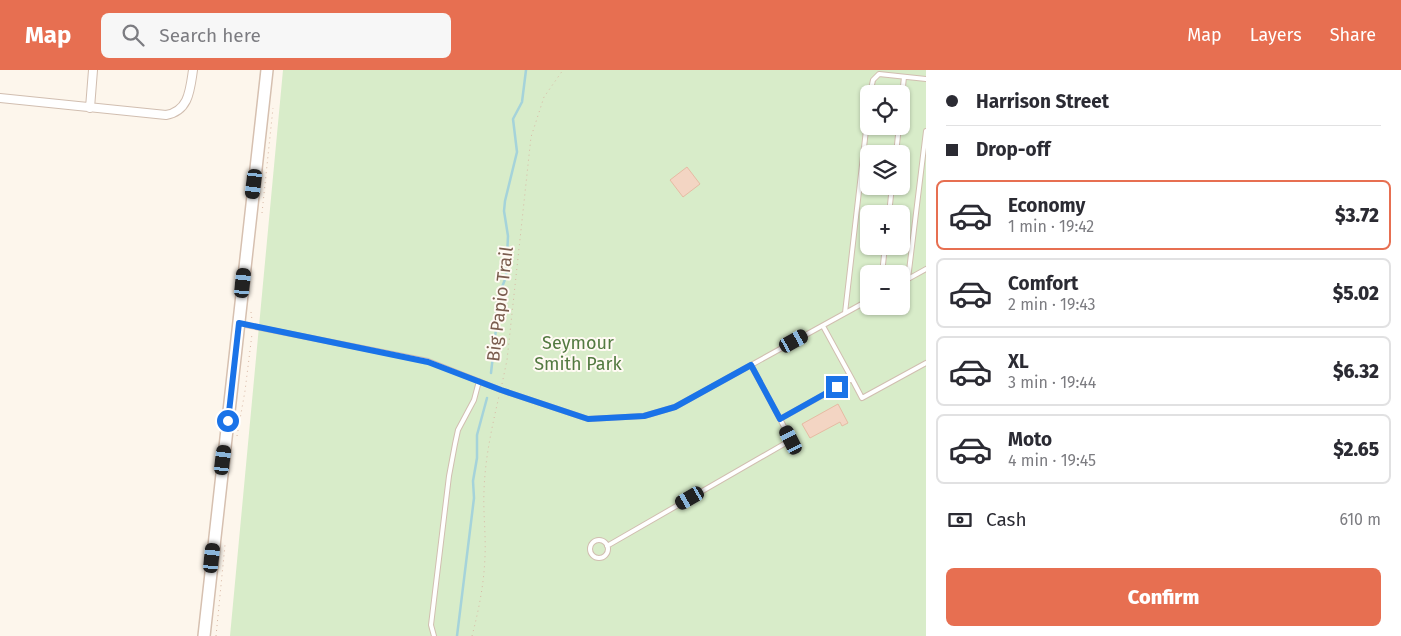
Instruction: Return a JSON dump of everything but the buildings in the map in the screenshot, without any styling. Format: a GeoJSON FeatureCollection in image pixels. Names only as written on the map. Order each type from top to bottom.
{"type":"FeatureCollection","features":[{"type":"Feature","properties":{"kind":"main road"},"geometry":{"type":"LineString","coordinates":[[204,636],[266,70]]}},
{"type":"Feature","properties":{"kind":"street"},"geometry":{"type":"LineString","coordinates":[[90,108],[93,70]]}},
{"type":"Feature","properties":{"kind":"street"},"geometry":{"type":"LineString","coordinates":[[0,98],[146,114],[170,114],[182,108],[189,96],[193,70]]}},
{"type":"Feature","properties":{"kind":"lane"},"geometry":{"type":"LineString","coordinates":[[872,85],[873,80],[879,74],[926,79]]}},
{"type":"Feature","properties":{"kind":"lane"},"geometry":{"type":"LineString","coordinates":[[903,85],[904,77]]}},
{"type":"Feature","properties":{"kind":"lane"},"geometry":{"type":"LineString","coordinates":[[910,265],[926,131]]}},
{"type":"Feature","properties":{"kind":"lane"},"geometry":{"type":"LineString","coordinates":[[845,313],[865,135]]}},
{"type":"Feature","properties":{"kind":"lane"},"geometry":{"type":"LineString","coordinates":[[910,278],[926,269]]}},
{"type":"Feature","properties":{"kind":"lane"},"geometry":{"type":"LineString","coordinates":[[239,323],[428,362],[501,390],[588,419],[644,416],[675,407],[860,305]]}},
{"type":"Feature","properties":{"kind":"lane"},"geometry":{"type":"LineString","coordinates":[[823,326],[862,398],[926,363]]}},
{"type":"Feature","properties":{"kind":"lane"},"geometry":{"type":"LineString","coordinates":[[607,546],[791,440],[751,365]]}},
{"type":"Feature","properties":{"kind":"lane"},"geometry":{"type":"LineString","coordinates":[[780,419],[852,379]]}},
{"type":"Feature","properties":{"kind":"lane"},"geometry":{"type":"LineString","coordinates":[[434,636],[431,625],[454,444],[458,430],[474,400],[479,382]]}},
{"type":"Feature","properties":{"kind":"lane"},"geometry":{"type":"LineString","coordinates":[[597,540],[603,541],[607,546],[607,551],[602,557],[594,556],[590,552],[590,546],[597,540]]}},
{"type":"Feature","properties":{"kind":"path","name":"Big Papio Trail"},"geometry":{"type":"LineString","coordinates":[[472,636],[481,602],[483,580],[485,554],[484,490],[489,440],[506,360],[531,136],[544,97],[563,70]]}},
{"type":"Feature","properties":{"kind":"path"},"geometry":{"type":"LineString","coordinates":[[261,219],[274,103]]}},
{"type":"Feature","properties":{"kind":"path"},"geometry":{"type":"LineString","coordinates":[[236,442],[245,391],[252,326],[250,307]]}},
{"type":"Feature","properties":{"kind":"path"},"geometry":{"type":"LineString","coordinates":[[216,636],[226,538]]}},
{"type":"Feature","properties":{"kind":"green space","name":"Seymour Smith Park"},"geometry":{"type":"Polygon","coordinates":[[[283,70],[926,70],[926,636],[230,636],[283,70]]]}},
{"type":"Feature","properties":{"kind":"waterway"},"geometry":{"type":"LineString","coordinates":[[491,373],[497,320],[496,308],[506,277],[508,236],[504,211],[505,201],[517,152],[513,119],[522,102],[526,70]]}},
{"type":"Feature","properties":{"kind":"waterway"},"geometry":{"type":"LineString","coordinates":[[457,636],[474,498],[473,481],[477,458],[477,435],[487,398]]}},
{"type":"Feature","properties":{"kind":"route"},"geometry":{"type":"LineString","coordinates":[[228,421],[239,323],[428,362],[501,390],[588,419],[644,416],[675,407],[751,365],[780,419],[837,387]]}}]}
